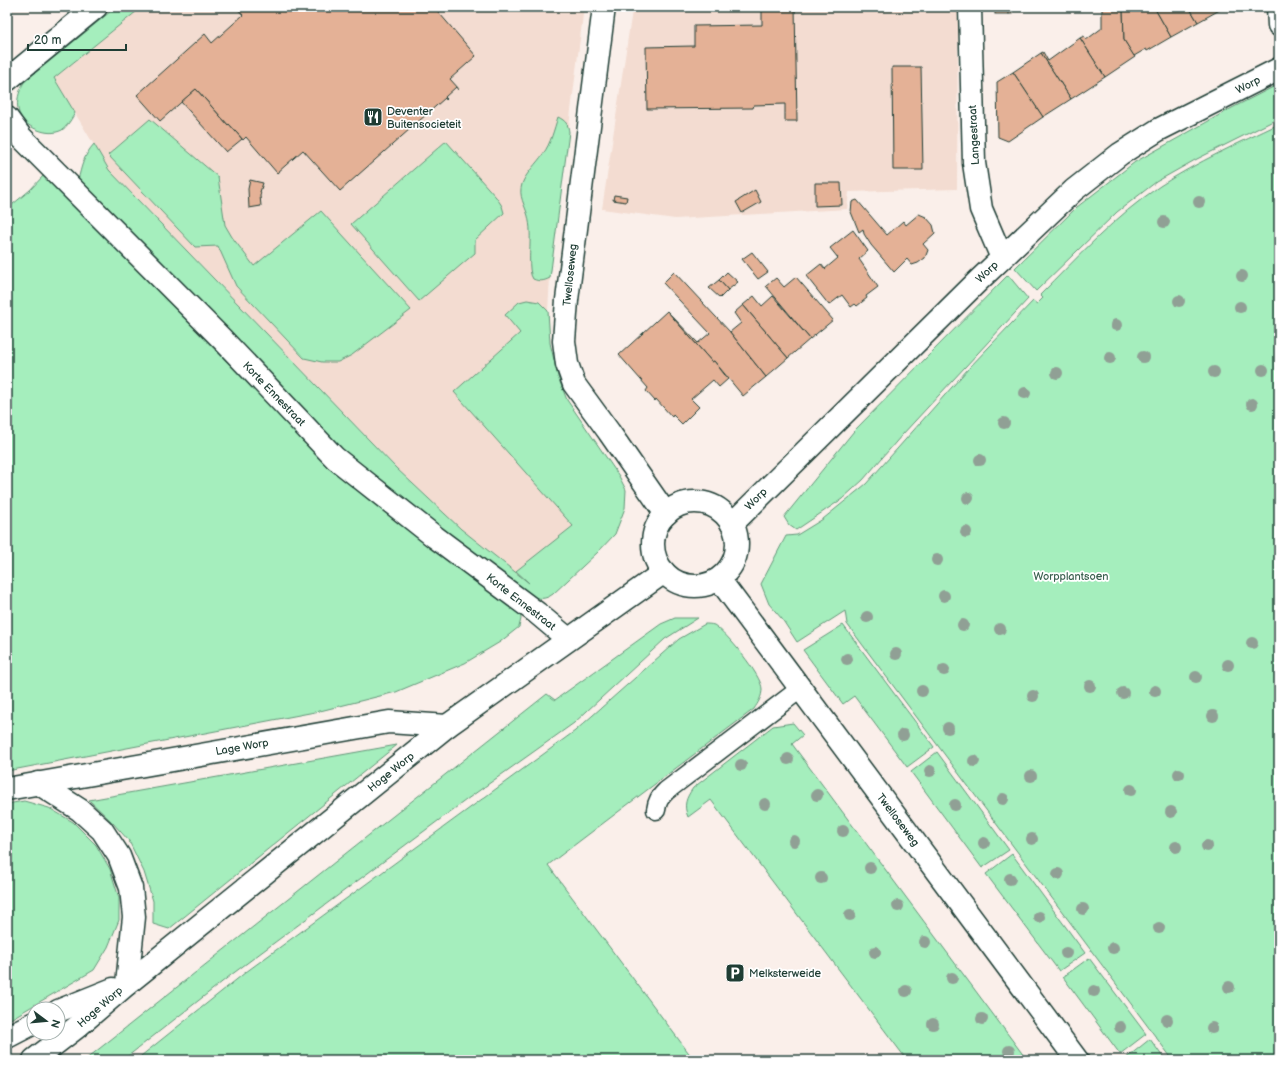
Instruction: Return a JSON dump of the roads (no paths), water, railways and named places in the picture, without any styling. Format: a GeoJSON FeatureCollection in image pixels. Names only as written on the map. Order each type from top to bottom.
{"type":"FeatureCollection","features":[{"type":"Feature","properties":{"kind":"street"},"geometry":{"type":"LineString","coordinates":[[7,80],[96,7]]}},
{"type":"Feature","properties":{"kind":"street","name":"Twelloseweg"},"geometry":{"type":"LineString","coordinates":[[604,7],[567,300],[564,341],[567,364],[574,384],[610,432],[666,514]]}},
{"type":"Feature","properties":{"kind":"street","name":"Langestraat"},"geometry":{"type":"LineString","coordinates":[[970,7],[974,163],[981,209],[1002,258]]}},
{"type":"Feature","properties":{"kind":"street"},"geometry":{"type":"LineString","coordinates":[[1278,7],[1279,24]]}},
{"type":"Feature","properties":{"kind":"street","name":"Worp"},"geometry":{"type":"LineString","coordinates":[[732,524],[1002,258],[1074,190],[1120,154],[1158,130],[1279,69]]}},
{"type":"Feature","properties":{"kind":"street","name":"Korte Ennestraat"},"geometry":{"type":"LineString","coordinates":[[7,118],[21,137],[222,339],[335,458],[568,639]]}},
{"type":"Feature","properties":{"kind":"street"},"geometry":{"type":"LineString","coordinates":[[698,503],[706,504],[718,509],[732,524],[737,544],[736,554],[727,572],[719,579],[705,585],[688,586],[680,584],[664,572],[659,565],[654,547],[658,525],[666,514],[681,505],[698,503]]}},
{"type":"Feature","properties":{"kind":"street","name":"Hoge Worp"},"geometry":{"type":"LineString","coordinates":[[34,1060],[77,1027],[127,984],[447,726],[664,572]]}},
{"type":"Feature","properties":{"kind":"street","name":"Twelloseweg"},"geometry":{"type":"LineString","coordinates":[[719,579],[1076,1060]]}},
{"type":"Feature","properties":{"kind":"street","name":"Lage Worp"},"geometry":{"type":"LineString","coordinates":[[7,789],[389,722],[447,726]]}},
{"type":"Feature","properties":{"kind":"street"},"geometry":{"type":"LineString","coordinates":[[38,783],[80,810],[102,830],[118,856],[131,888],[134,917],[127,984]]}},
{"type":"Feature","properties":{"kind":"street","name":"Hoge Worp"},"geometry":{"type":"LineString","coordinates":[[66,1008],[127,984]]}},
{"type":"Feature","properties":{"kind":"street"},"geometry":{"type":"LineString","coordinates":[[7,1037],[26,1027]]}},
{"type":"Feature","properties":{"kind":"lane"},"geometry":{"type":"LineString","coordinates":[[656,810],[660,796],[800,689]]}},
{"type":"Feature","properties":{"kind":"place","name":"Deventer Buitensocieteit"},"geometry":{"type":"Point","coordinates":[373,117]}},
{"type":"Feature","properties":{"kind":"place","name":"Melksterweide"},"geometry":{"type":"Point","coordinates":[735,973]}},
{"type":"Feature","properties":{"kind":"park label","name":"Worpplantsoen"},"geometry":{"type":"Point","coordinates":[1071,576]}}]}
